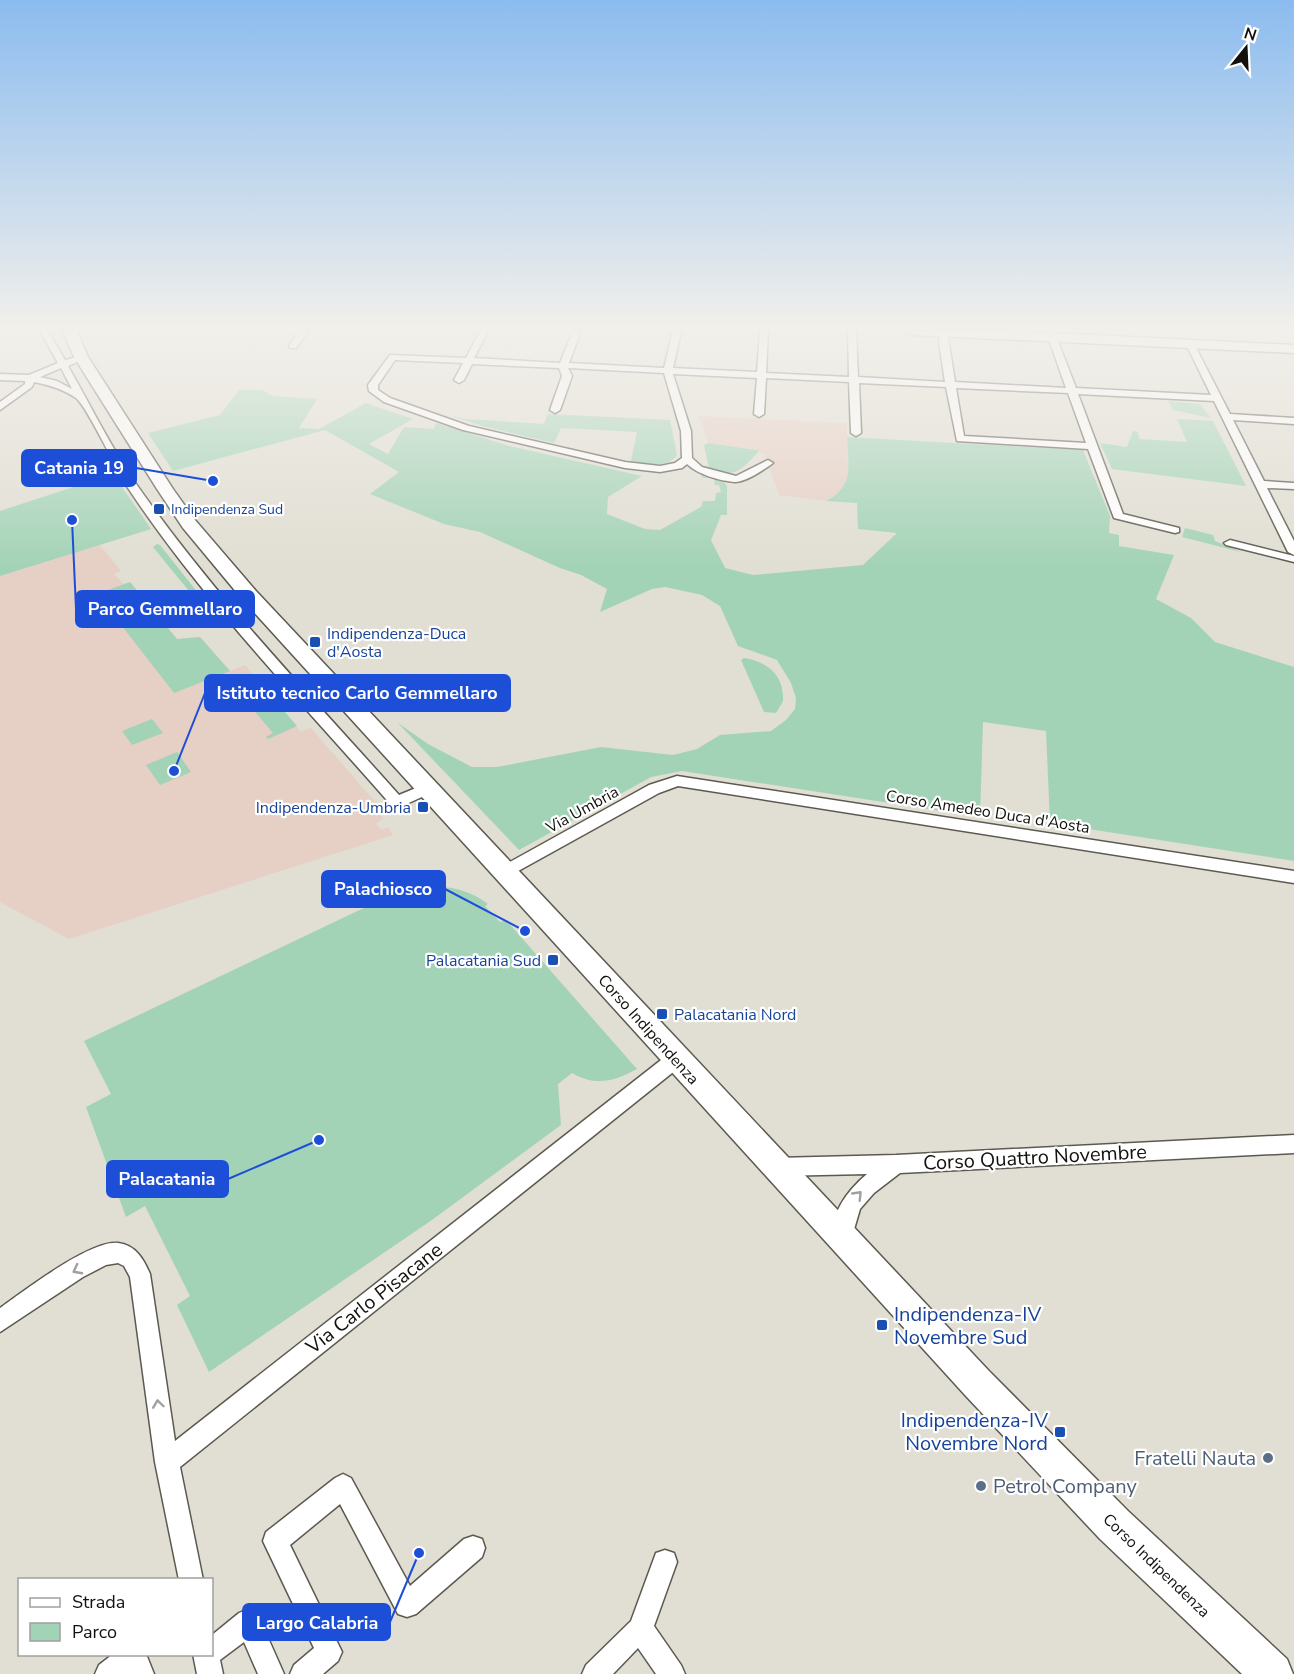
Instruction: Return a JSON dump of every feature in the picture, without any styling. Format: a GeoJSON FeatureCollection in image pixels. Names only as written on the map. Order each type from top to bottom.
{"type":"FeatureCollection","features":[{"type":"Feature","properties":{"kind":"main road","name":"Corso Indipendenza"},"geometry":{"type":"LineString","coordinates":[[106,409],[177,528],[249,595],[983,1390],[1114,1525],[1272,1674]]}},
{"type":"Feature","properties":{"kind":"street"},"geometry":{"type":"LineString","coordinates":[[88,409],[132,486],[177,528]]}},
{"type":"Feature","properties":{"kind":"street"},"geometry":{"type":"LineString","coordinates":[[413,409],[466,428],[641,468],[669,468],[687,459],[689,452],[686,431],[679,409]]}},
{"type":"Feature","properties":{"kind":"street"},"geometry":{"type":"LineString","coordinates":[[759,409],[759,414]]}},
{"type":"Feature","properties":{"kind":"street"},"geometry":{"type":"LineString","coordinates":[[855,409],[856,433]]}},
{"type":"Feature","properties":{"kind":"street"},"geometry":{"type":"LineString","coordinates":[[955,409],[960,438],[1092,446]]}},
{"type":"Feature","properties":{"kind":"street"},"geometry":{"type":"LineString","coordinates":[[1079,409],[1118,516],[1175,530]]}},
{"type":"Feature","properties":{"kind":"street"},"geometry":{"type":"LineString","coordinates":[[1222,409],[1294,552]]}},
{"type":"Feature","properties":{"kind":"street"},"geometry":{"type":"LineString","coordinates":[[1226,417],[1294,421]]}},
{"type":"Feature","properties":{"kind":"street"},"geometry":{"type":"LineString","coordinates":[[687,459],[698,469],[736,479],[741,478],[758,465],[768,463]]}},
{"type":"Feature","properties":{"kind":"street"},"geometry":{"type":"LineString","coordinates":[[1260,484],[1294,486]]}},
{"type":"Feature","properties":{"kind":"street"},"geometry":{"type":"LineString","coordinates":[[1230,543],[1294,558]]}},
{"type":"Feature","properties":{"kind":"street","name":"Via Umbria"},"geometry":{"type":"LineString","coordinates":[[506,871],[654,789],[677,781]]}},
{"type":"Feature","properties":{"kind":"street","name":"Corso Amedeo Duca d'Aosta"},"geometry":{"type":"LineString","coordinates":[[677,781],[1294,877]]}},
{"type":"Feature","properties":{"kind":"street","name":"Via Carlo Pisacane"},"geometry":{"type":"LineString","coordinates":[[167,1461],[676,1059]]}},
{"type":"Feature","properties":{"kind":"street","name":"Corso Quattro Novembre"},"geometry":{"type":"LineString","coordinates":[[776,1167],[896,1164],[1294,1144]]}},
{"type":"Feature","properties":{"kind":"street"},"geometry":{"type":"LineString","coordinates":[[843,1239],[848,1206],[859,1192],[896,1164]]}},
{"type":"Feature","properties":{"kind":"street"},"geometry":{"type":"LineString","coordinates":[[0,1321],[72,1272],[99,1259],[118,1253],[131,1259],[140,1274],[167,1461],[190,1578]]}},
{"type":"Feature","properties":{"kind":"street"},"geometry":{"type":"LineString","coordinates":[[303,1674],[329,1652],[275,1541],[343,1486],[407,1605],[473,1548]]}},
{"type":"Feature","properties":{"kind":"street"},"geometry":{"type":"LineString","coordinates":[[595,1674],[640,1629],[664,1562]]}},
{"type":"Feature","properties":{"kind":"street"},"geometry":{"type":"LineString","coordinates":[[213,1654],[248,1622],[271,1674]]}},
{"type":"Feature","properties":{"kind":"street"},"geometry":{"type":"LineString","coordinates":[[640,1629],[672,1674]]}},
{"type":"Feature","properties":{"kind":"street"},"geometry":{"type":"LineString","coordinates":[[108,1674],[132,1656]]}},
{"type":"Feature","properties":{"kind":"street"},"geometry":{"type":"LineString","coordinates":[[133,1656],[141,1674]]}},
{"type":"Feature","properties":{"kind":"shaded area"},"geometry":{"type":"Polygon","coordinates":[[[699,416],[847,423],[848,479],[843,489],[826,501],[779,495],[765,455],[756,450],[708,443],[699,416]]]}},
{"type":"Feature","properties":{"kind":"shaded area"},"geometry":{"type":"Polygon","coordinates":[[[99,544],[121,571],[114,574],[124,584],[130,582],[177,639],[200,637],[230,671],[245,665],[301,732],[311,728],[382,810],[378,812],[383,818],[376,824],[382,830],[388,827],[393,835],[69,939],[0,902],[0,576],[99,544]]]}},
{"type":"Feature","properties":{"kind":"green space"},"geometry":{"type":"Polygon","coordinates":[[[224,409],[311,409],[299,428],[319,429],[355,409],[384,409],[413,419],[369,444],[388,454],[404,427],[434,429],[436,423],[509,446],[642,476],[608,497],[607,514],[645,529],[660,530],[701,507],[703,501],[715,501],[716,493],[721,492],[719,485],[715,485],[714,478],[702,478],[702,475],[721,478],[727,486],[727,515],[721,515],[711,540],[725,568],[753,575],[863,565],[897,533],[858,529],[857,503],[826,501],[842,489],[846,482],[848,474],[847,437],[1083,450],[1110,516],[1109,533],[1119,535],[1119,546],[1174,555],[1156,599],[1191,618],[1215,642],[1294,667],[1294,861],[1050,823],[1046,731],[983,722],[980,817],[682,771],[651,777],[519,850],[398,723],[428,744],[472,767],[497,767],[601,747],[673,755],[697,749],[720,735],[771,731],[786,720],[795,709],[796,698],[791,683],[777,660],[738,646],[720,606],[702,595],[665,587],[652,589],[600,612],[607,589],[581,575],[480,532],[444,524],[370,494],[399,472],[325,430],[173,471],[148,433],[220,415],[224,409]]]}},
{"type":"Feature","properties":{"kind":"green space"},"geometry":{"type":"Polygon","coordinates":[[[1204,409],[1211,418],[1173,410],[1204,409]]]}},
{"type":"Feature","properties":{"kind":"green space"},"geometry":{"type":"Polygon","coordinates":[[[548,414],[670,420],[677,455],[662,464],[631,461],[637,432],[561,428],[554,443],[482,426],[450,415],[465,419],[544,424],[548,414]]]}},
{"type":"Feature","properties":{"kind":"green space"},"geometry":{"type":"Polygon","coordinates":[[[1177,419],[1213,421],[1246,486],[1112,469],[1100,443],[1127,447],[1133,431],[1138,432],[1139,439],[1187,442],[1177,419]]]}},
{"type":"Feature","properties":{"kind":"green space"},"geometry":{"type":"Polygon","coordinates":[[[708,443],[759,451],[737,471],[718,472],[709,468],[704,445],[708,443]]]}},
{"type":"Feature","properties":{"kind":"green space"},"geometry":{"type":"Polygon","coordinates":[[[113,474],[151,529],[0,576],[0,511],[113,474]]]}},
{"type":"Feature","properties":{"kind":"green space"},"geometry":{"type":"Polygon","coordinates":[[[1185,528],[1213,535],[1215,541],[1241,552],[1182,537],[1185,528]]]}},
{"type":"Feature","properties":{"kind":"green space"},"geometry":{"type":"Polygon","coordinates":[[[157,544],[217,617],[211,618],[153,547],[157,544]]]}},
{"type":"Feature","properties":{"kind":"green space"},"geometry":{"type":"Polygon","coordinates":[[[130,582],[177,639],[200,637],[230,671],[174,693],[97,594],[130,582]]]}},
{"type":"Feature","properties":{"kind":"green space"},"geometry":{"type":"Polygon","coordinates":[[[744,658],[767,667],[777,677],[783,692],[783,701],[776,713],[764,712],[741,660],[744,658]]]}},
{"type":"Feature","properties":{"kind":"green space"},"geometry":{"type":"Polygon","coordinates":[[[256,678],[297,726],[268,739],[266,737],[273,733],[238,692],[204,706],[203,700],[256,678]]]}},
{"type":"Feature","properties":{"kind":"green space"},"geometry":{"type":"Polygon","coordinates":[[[152,719],[163,733],[132,745],[122,731],[152,719]]]}},
{"type":"Feature","properties":{"kind":"green space"},"geometry":{"type":"Polygon","coordinates":[[[177,752],[191,772],[160,785],[146,765],[177,752]]]}},
{"type":"Feature","properties":{"kind":"green space"},"geometry":{"type":"Polygon","coordinates":[[[410,886],[460,890],[488,904],[485,906],[500,922],[506,920],[637,1069],[621,1077],[605,1081],[589,1080],[572,1073],[558,1084],[561,1125],[432,1220],[209,1372],[177,1305],[190,1296],[145,1206],[126,1217],[86,1107],[111,1094],[84,1041],[410,886]]]}},
{"type":"Feature","properties":{"kind":"place","name":"Catania 19"},"geometry":{"type":"Point","coordinates":[213,481]}},
{"type":"Feature","properties":{"kind":"place","name":"Indipendenza Sud"},"geometry":{"type":"Point","coordinates":[159,509]}},
{"type":"Feature","properties":{"kind":"place","name":"Parco Gemmellaro"},"geometry":{"type":"Point","coordinates":[72,520]}},
{"type":"Feature","properties":{"kind":"place","name":"Indipendenza-Duca d'Aosta"},"geometry":{"type":"Point","coordinates":[315,642]}},
{"type":"Feature","properties":{"kind":"place","name":"Istituto tecnico Carlo Gemmellaro"},"geometry":{"type":"Point","coordinates":[174,771]}},
{"type":"Feature","properties":{"kind":"place","name":"Indipendenza-Umbria"},"geometry":{"type":"Point","coordinates":[423,807]}},
{"type":"Feature","properties":{"kind":"place","name":"Palachiosco"},"geometry":{"type":"Point","coordinates":[525,931]}},
{"type":"Feature","properties":{"kind":"place","name":"Palacatania Sud"},"geometry":{"type":"Point","coordinates":[553,960]}},
{"type":"Feature","properties":{"kind":"place","name":"Palacatania Nord"},"geometry":{"type":"Point","coordinates":[662,1014]}},
{"type":"Feature","properties":{"kind":"place","name":"Palacatania"},"geometry":{"type":"Point","coordinates":[319,1140]}},
{"type":"Feature","properties":{"kind":"place","name":"Indipendenza-IV Novembre Sud"},"geometry":{"type":"Point","coordinates":[882,1325]}},
{"type":"Feature","properties":{"kind":"place","name":"Indipendenza-IV Novembre Nord"},"geometry":{"type":"Point","coordinates":[1060,1432]}},
{"type":"Feature","properties":{"kind":"place","name":"Fratelli Nauta"},"geometry":{"type":"Point","coordinates":[1268,1458]}},
{"type":"Feature","properties":{"kind":"place","name":"Petrol Company"},"geometry":{"type":"Point","coordinates":[981,1486]}},
{"type":"Feature","properties":{"kind":"place","name":"Largo Calabria"},"geometry":{"type":"Point","coordinates":[419,1553]}}]}
